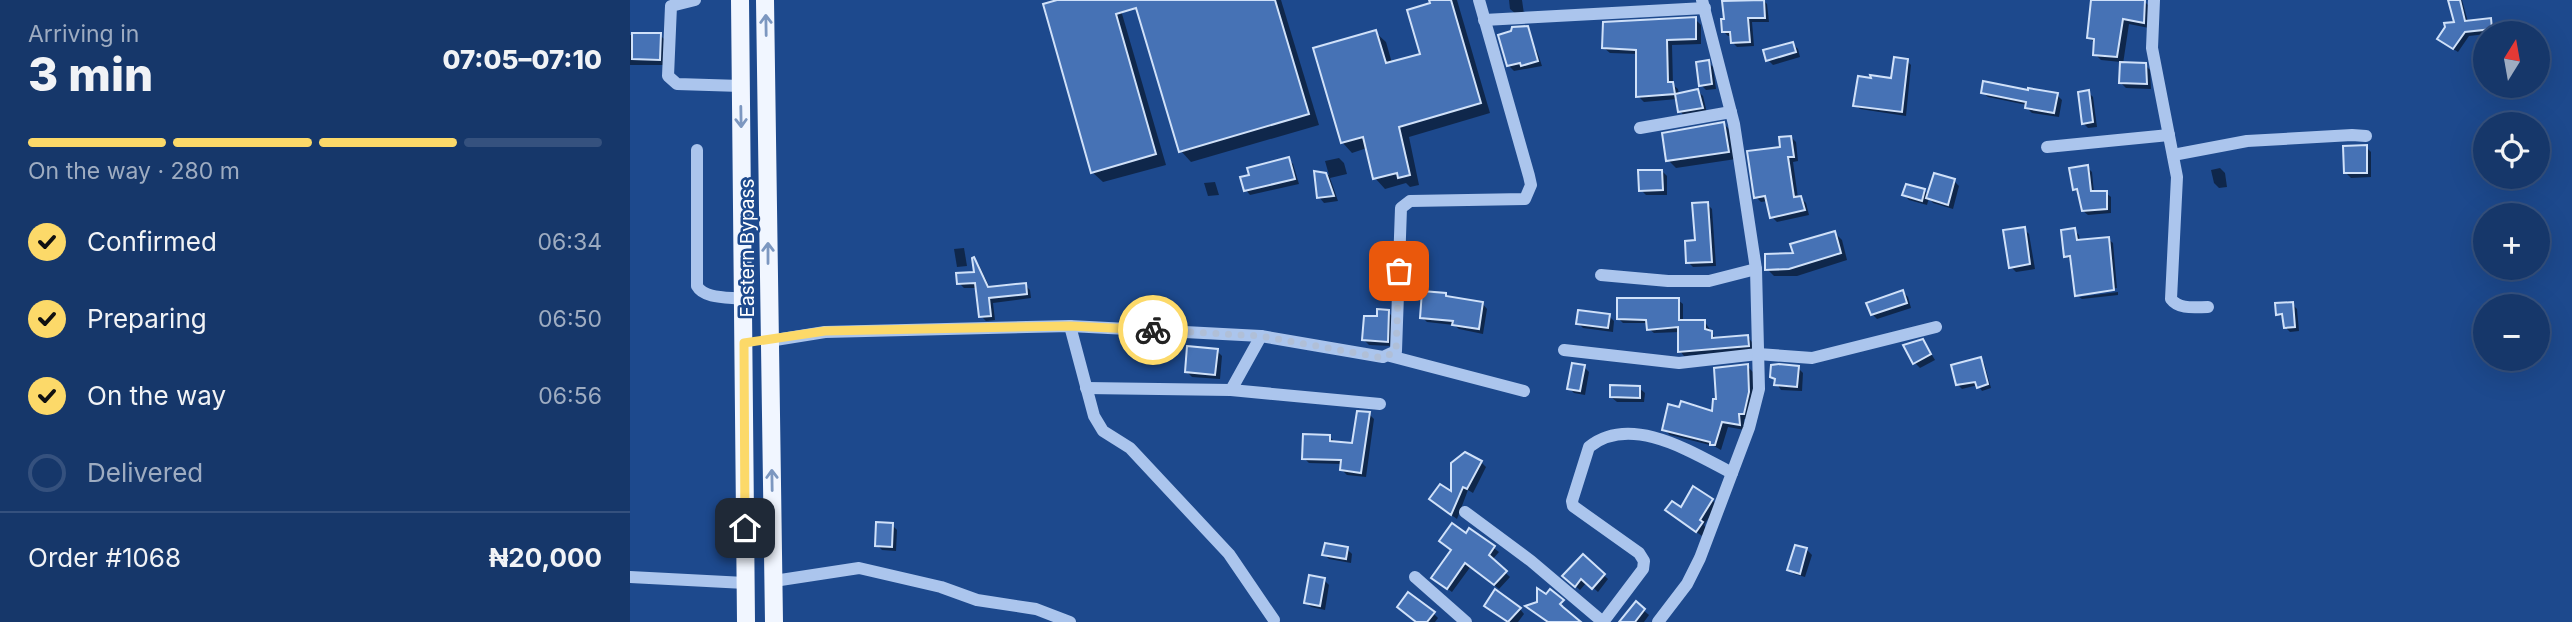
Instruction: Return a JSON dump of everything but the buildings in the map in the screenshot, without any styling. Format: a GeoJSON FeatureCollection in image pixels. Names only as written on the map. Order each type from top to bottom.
{"type":"FeatureCollection","features":[{"type":"Feature","properties":{"kind":"main road","name":"Eastern Bypass"},"geometry":{"type":"LineString","coordinates":[[740,0],[746,622]]}},
{"type":"Feature","properties":{"kind":"main road","name":"Eastern Bypass"},"geometry":{"type":"LineString","coordinates":[[765,0],[774,622]]}},
{"type":"Feature","properties":{"kind":"main road"},"geometry":{"type":"LineString","coordinates":[[744,343],[769,341]]}},
{"type":"Feature","properties":{"kind":"street"},"geometry":{"type":"LineString","coordinates":[[695,0],[671,6],[668,76],[677,84],[741,86]]}},
{"type":"Feature","properties":{"kind":"street"},"geometry":{"type":"LineString","coordinates":[[769,341],[825,331],[1070,326],[1261,336],[1383,358],[1390,356],[1396,351],[1401,208],[1410,201],[1525,200],[1529,193],[1529,176],[1479,0]]}},
{"type":"Feature","properties":{"kind":"street"},"geometry":{"type":"LineString","coordinates":[[2154,0],[2152,48],[2177,177],[2171,299],[2183,307],[2208,307]]}},
{"type":"Feature","properties":{"kind":"street"},"geometry":{"type":"LineString","coordinates":[[1484,20],[1703,4],[1731,112],[1756,269],[1759,389],[1755,409],[1700,558],[1687,584],[1658,622]]}},
{"type":"Feature","properties":{"kind":"street"},"geometry":{"type":"LineString","coordinates":[[1640,128],[1731,112]]}},
{"type":"Feature","properties":{"kind":"street"},"geometry":{"type":"LineString","coordinates":[[2047,146],[2169,135]]}},
{"type":"Feature","properties":{"kind":"street"},"geometry":{"type":"LineString","coordinates":[[2173,155],[2247,141],[2366,136]]}},
{"type":"Feature","properties":{"kind":"street"},"geometry":{"type":"LineString","coordinates":[[697,150],[697,286],[699,291],[705,294],[743,299]]}},
{"type":"Feature","properties":{"kind":"street"},"geometry":{"type":"LineString","coordinates":[[1601,275],[1668,281],[1709,281],[1756,269]]}},
{"type":"Feature","properties":{"kind":"street"},"geometry":{"type":"LineString","coordinates":[[1070,326],[1094,416],[1103,432],[1130,448],[1229,554],[1274,620]]}},
{"type":"Feature","properties":{"kind":"street"},"geometry":{"type":"LineString","coordinates":[[1564,350],[1679,363],[1758,354],[1812,358],[1936,327]]}},
{"type":"Feature","properties":{"kind":"street"},"geometry":{"type":"LineString","coordinates":[[1231,390],[1261,336]]}},
{"type":"Feature","properties":{"kind":"street"},"geometry":{"type":"LineString","coordinates":[[1390,356],[1524,391]]}},
{"type":"Feature","properties":{"kind":"street"},"geometry":{"type":"LineString","coordinates":[[1086,388],[1231,390],[1380,404]]}},
{"type":"Feature","properties":{"kind":"street"},"geometry":{"type":"LineString","coordinates":[[1465,512],[1531,561],[1603,622],[1643,569],[1644,561],[1639,553],[1573,506],[1572,501],[1589,447],[1605,438],[1619,435],[1654,436],[1732,472]]}},
{"type":"Feature","properties":{"kind":"street"},"geometry":{"type":"LineString","coordinates":[[774,581],[859,568],[941,587],[977,600],[1036,610],[1070,622]]}},
{"type":"Feature","properties":{"kind":"street"},"geometry":{"type":"LineString","coordinates":[[630,577],[745,583]]}},
{"type":"Feature","properties":{"kind":"street"},"geometry":{"type":"LineString","coordinates":[[1415,577],[1466,622]]}},
{"type":"Feature","properties":{"kind":"way so far"},"geometry":{"type":"LineString","coordinates":[[1153,330],[1261,336],[1383,358],[1396,351],[1399,271]]}},
{"type":"Feature","properties":{"kind":"route"},"geometry":{"type":"LineString","coordinates":[[745,528],[744,343],[825,331],[1070,326],[1153,330]]}}]}
